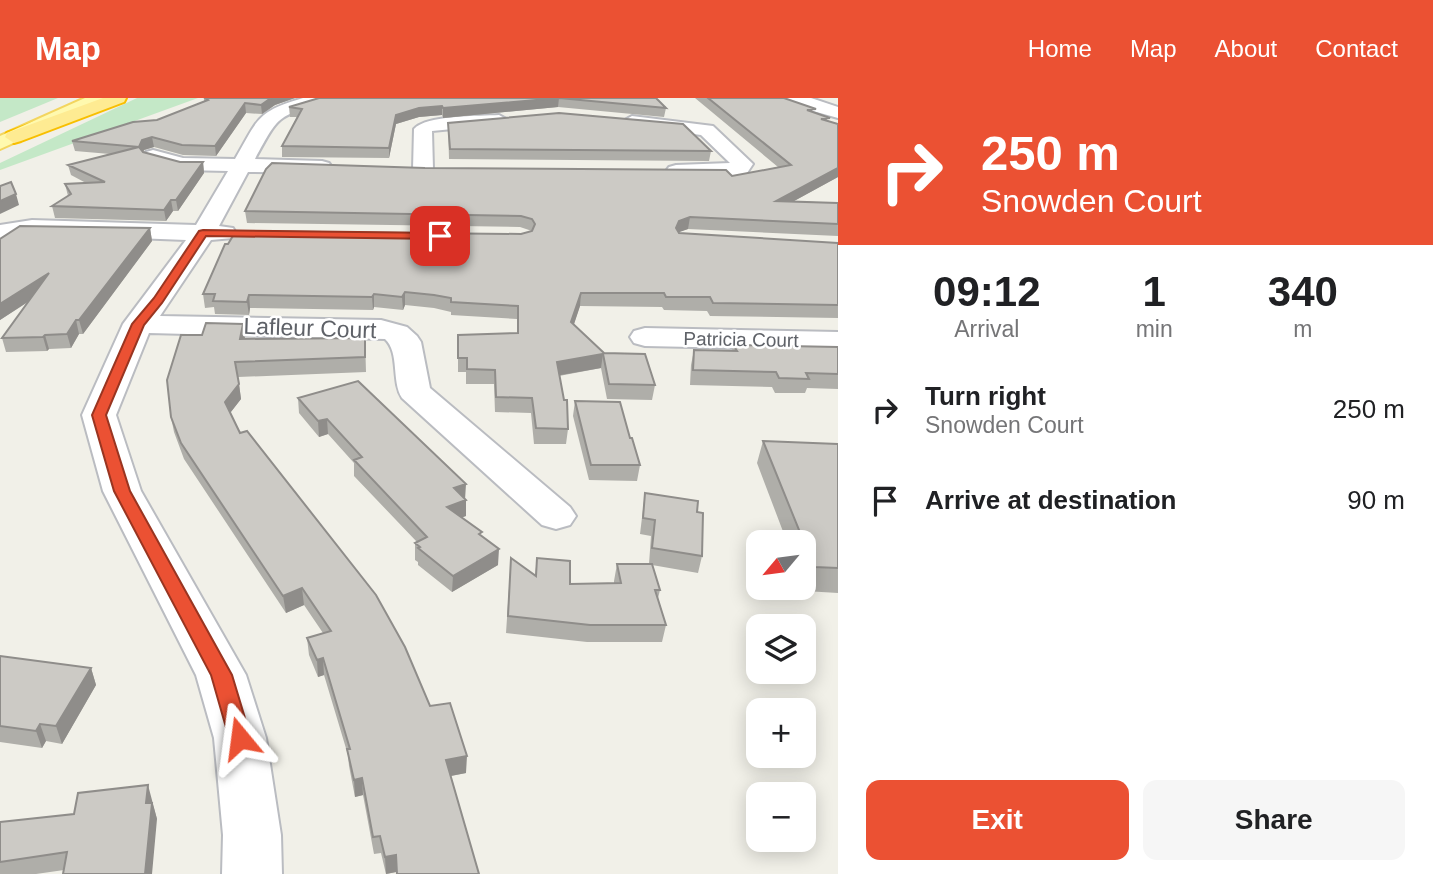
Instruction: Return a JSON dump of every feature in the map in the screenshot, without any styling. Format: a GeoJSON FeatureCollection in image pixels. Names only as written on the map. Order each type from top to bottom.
{"type":"FeatureCollection","features":[{"type":"Feature","properties":{"kind":"highway"},"geometry":{"type":"LineString","coordinates":[[5,136],[118,98]]}},
{"type":"Feature","properties":{"kind":"main road"},"geometry":{"type":"LineString","coordinates":[[5,136],[72,98]]}},
{"type":"Feature","properties":{"kind":"main road"},"geometry":{"type":"LineString","coordinates":[[5,136],[99,98]]}},
{"type":"Feature","properties":{"kind":"street"},"geometry":{"type":"LineString","coordinates":[[252,874],[252,835],[240,738],[221,675],[122,491],[99,415],[138,324],[158,300],[203,233],[269,117],[291,106],[321,98]]}},
{"type":"Feature","properties":{"kind":"street"},"geometry":{"type":"LineString","coordinates":[[787,98],[815,104],[838,113]]}},
{"type":"Feature","properties":{"kind":"street"},"geometry":{"type":"LineString","coordinates":[[815,104],[838,101]]}},
{"type":"Feature","properties":{"kind":"street"},"geometry":{"type":"LineString","coordinates":[[446,169],[416,168],[423,130],[428,125],[519,118]]}},
{"type":"Feature","properties":{"kind":"street"},"geometry":{"type":"LineString","coordinates":[[609,120],[707,130],[743,164],[740,169],[722,172],[652,171]]}},
{"type":"Feature","properties":{"kind":"street"},"geometry":{"type":"LineString","coordinates":[[153,156],[182,164],[340,167]]}},
{"type":"Feature","properties":{"kind":"street"},"geometry":{"type":"LineString","coordinates":[[0,232],[32,227],[244,233]]}},
{"type":"Feature","properties":{"kind":"street","name":"Lafleur Court"},"geometry":{"type":"LineString","coordinates":[[138,324],[381,329],[396,332],[406,342],[414,391],[556,516]]}},
{"type":"Feature","properties":{"kind":"street","name":"Patricia Court"},"geometry":{"type":"LineString","coordinates":[[645,337],[838,341]]}},
{"type":"Feature","properties":{"kind":"green space"},"geometry":{"type":"Polygon","coordinates":[[[0,98],[58,98],[0,122],[0,98]]]}},
{"type":"Feature","properties":{"kind":"green space"},"geometry":{"type":"Polygon","coordinates":[[[137,98],[198,98],[0,170],[0,163],[137,98]]]}},
{"type":"Feature","properties":{"kind":"building"},"geometry":{"type":"Polygon","coordinates":[[[205,98],[271,98],[261,105],[245,103],[215,146],[182,145],[152,137],[142,140],[139,147],[72,141],[133,122],[157,120],[208,100],[205,98]]]}},
{"type":"Feature","properties":{"kind":"building"},"geometry":{"type":"Polygon","coordinates":[[[319,98],[559,98],[419,108],[396,115],[389,148],[282,146],[302,109],[289,107],[319,98]]]}},
{"type":"Feature","properties":{"kind":"building"},"geometry":{"type":"Polygon","coordinates":[[[559,98],[656,98],[666,108],[559,98]]]}},
{"type":"Feature","properties":{"kind":"building"},"geometry":{"type":"Polygon","coordinates":[[[708,98],[784,98],[816,109],[807,110],[830,118],[821,119],[838,124],[838,168],[776,201],[838,203],[838,224],[690,217],[679,221],[676,228],[679,233],[838,243],[838,305],[713,303],[710,297],[666,297],[664,293],[581,293],[571,322],[604,353],[645,354],[655,385],[609,384],[603,354],[557,362],[564,400],[567,400],[568,429],[536,428],[532,398],[496,397],[495,370],[467,369],[467,358],[458,358],[458,335],[518,333],[518,306],[451,302],[451,298],[405,292],[402,297],[374,294],[372,297],[249,295],[247,302],[213,301],[215,294],[203,294],[225,244],[228,244],[236,231],[521,234],[532,231],[535,224],[532,219],[521,216],[245,211],[266,169],[272,163],[425,168],[726,170],[732,176],[791,165],[708,98]]]}},
{"type":"Feature","properties":{"kind":"building"},"geometry":{"type":"Polygon","coordinates":[[[559,113],[683,124],[711,151],[450,149],[448,123],[559,113]]]}},
{"type":"Feature","properties":{"kind":"building"},"geometry":{"type":"Polygon","coordinates":[[[139,147],[143,152],[180,162],[203,162],[176,200],[171,200],[164,210],[52,206],[71,194],[65,184],[105,182],[68,165],[139,147]]]}},
{"type":"Feature","properties":{"kind":"building"},"geometry":{"type":"Polygon","coordinates":[[[11,182],[16,194],[0,201],[0,186],[11,182]]]}},
{"type":"Feature","properties":{"kind":"building"},"geometry":{"type":"Polygon","coordinates":[[[20,226],[150,228],[67,334],[2,338],[49,273],[0,304],[0,239],[20,226]]]}},
{"type":"Feature","properties":{"kind":"building"},"geometry":{"type":"Polygon","coordinates":[[[206,323],[243,324],[240,339],[365,338],[365,357],[235,362],[239,384],[225,402],[240,433],[247,431],[376,595],[405,647],[430,706],[450,703],[467,756],[446,760],[479,874],[397,874],[396,855],[385,857],[380,836],[373,837],[362,778],[354,780],[347,749],[350,749],[323,658],[317,660],[307,638],[331,631],[302,588],[283,596],[181,443],[171,417],[167,380],[181,335],[202,335],[206,323]]]}},
{"type":"Feature","properties":{"kind":"building"},"geometry":{"type":"Polygon","coordinates":[[[733,345],[838,347],[838,374],[806,373],[809,379],[779,378],[776,372],[693,370],[694,350],[737,351],[733,345]]]}},
{"type":"Feature","properties":{"kind":"building"},"geometry":{"type":"Polygon","coordinates":[[[358,381],[466,484],[454,488],[466,500],[447,507],[482,532],[479,534],[499,549],[453,576],[418,548],[420,547],[415,543],[427,537],[354,460],[362,457],[327,419],[318,421],[298,398],[358,381]]]}},
{"type":"Feature","properties":{"kind":"building"},"geometry":{"type":"Polygon","coordinates":[[[575,401],[620,402],[640,465],[591,465],[575,401]]]}},
{"type":"Feature","properties":{"kind":"building"},"geometry":{"type":"Polygon","coordinates":[[[763,441],[838,444],[838,568],[816,567],[816,530],[799,530],[763,441]]]}},
{"type":"Feature","properties":{"kind":"building"},"geometry":{"type":"Polygon","coordinates":[[[645,493],[698,501],[697,512],[703,513],[702,556],[652,548],[655,520],[643,518],[645,493]]]}},
{"type":"Feature","properties":{"kind":"building"},"geometry":{"type":"Polygon","coordinates":[[[511,558],[536,576],[537,558],[570,561],[570,584],[621,583],[617,564],[652,564],[660,590],[655,590],[666,625],[590,625],[508,616],[511,558]]]}},
{"type":"Feature","properties":{"kind":"building"},"geometry":{"type":"Polygon","coordinates":[[[0,656],[91,668],[56,726],[40,724],[36,731],[0,726],[0,656]]]}},
{"type":"Feature","properties":{"kind":"building"},"geometry":{"type":"Polygon","coordinates":[[[148,785],[146,803],[152,803],[145,874],[63,874],[67,852],[0,862],[0,822],[74,814],[78,793],[148,785]]]}},
{"type":"Feature","properties":{"kind":"route"},"geometry":{"type":"LineString","coordinates":[[240,738],[221,675],[122,491],[99,415],[111,384],[138,324],[158,300],[203,233],[440,236]]}}]}
